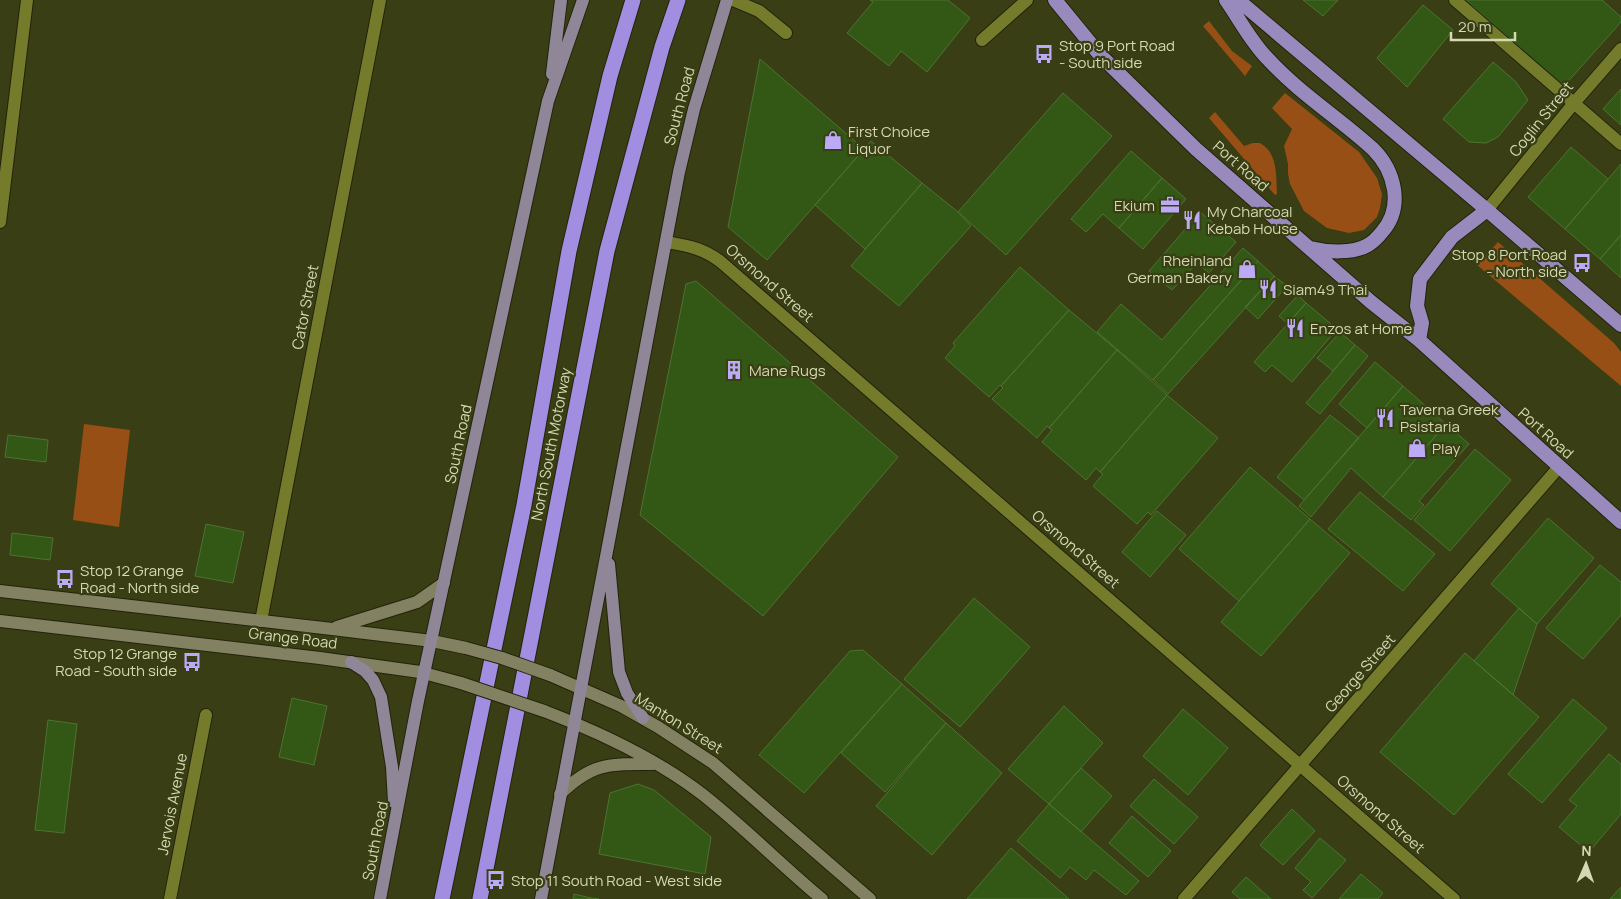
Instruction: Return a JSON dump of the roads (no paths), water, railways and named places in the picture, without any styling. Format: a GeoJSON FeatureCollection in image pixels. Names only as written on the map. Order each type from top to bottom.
{"type":"FeatureCollection","features":[{"type":"Feature","properties":{"kind":"highway","name":"North South Motorway"},"geometry":{"type":"LineString","coordinates":[[442,899],[524,505],[568,251],[610,76],[633,0]]}},
{"type":"Feature","properties":{"kind":"highway","name":"North South Motorway"},"geometry":{"type":"LineString","coordinates":[[480,899],[607,251],[662,47],[678,0]]}},
{"type":"Feature","properties":{"kind":"highway","name":"Port Road"},"geometry":{"type":"LineString","coordinates":[[1055,0],[1087,40],[1196,149],[1371,302],[1419,340],[1621,522]]}},
{"type":"Feature","properties":{"kind":"highway"},"geometry":{"type":"LineString","coordinates":[[1226,0],[1252,40],[1269,61],[1373,149],[1383,160],[1391,175],[1395,190],[1394,212],[1386,227],[1372,242],[1365,247],[1344,251],[1310,248]]}},
{"type":"Feature","properties":{"kind":"highway"},"geometry":{"type":"LineString","coordinates":[[1238,0],[1621,326]]}},
{"type":"Feature","properties":{"kind":"highway"},"geometry":{"type":"LineString","coordinates":[[1419,340],[1422,323],[1417,306],[1420,279],[1452,237],[1487,210]]}},
{"type":"Feature","properties":{"kind":"main road"},"geometry":{"type":"LineString","coordinates":[[548,101],[561,0]]}},
{"type":"Feature","properties":{"kind":"main road","name":"South Road"},"geometry":{"type":"LineString","coordinates":[[380,899],[444,583],[548,101],[583,0]]}},
{"type":"Feature","properties":{"kind":"main road","name":"South Road"},"geometry":{"type":"LineString","coordinates":[[541,899],[666,242],[694,109],[727,0]]}},
{"type":"Feature","properties":{"kind":"main road"},"geometry":{"type":"LineString","coordinates":[[607,549],[619,672],[627,693],[643,718]]}},
{"type":"Feature","properties":{"kind":"main road"},"geometry":{"type":"LineString","coordinates":[[332,629],[416,602],[444,583]]}},
{"type":"Feature","properties":{"kind":"main road","name":"Grange Road"},"geometry":{"type":"LineString","coordinates":[[0,592],[432,641]]}},
{"type":"Feature","properties":{"kind":"main road","name":"Grange Road"},"geometry":{"type":"LineString","coordinates":[[0,621],[352,662],[425,674],[461,683],[574,722]]}},
{"type":"Feature","properties":{"kind":"main road","name":"Manton Street"},"geometry":{"type":"LineString","coordinates":[[432,641],[502,658],[550,675],[643,718],[713,763],[870,899]]}},
{"type":"Feature","properties":{"kind":"main road"},"geometry":{"type":"LineString","coordinates":[[352,662],[373,680],[381,697],[392,767],[395,822]]}},
{"type":"Feature","properties":{"kind":"main road"},"geometry":{"type":"LineString","coordinates":[[574,722],[611,739],[656,764],[700,793],[722,810],[822,899]]}},
{"type":"Feature","properties":{"kind":"main road"},"geometry":{"type":"LineString","coordinates":[[560,794],[577,778],[588,771],[620,764],[656,764]]}},
{"type":"Feature","properties":{"kind":"street"},"geometry":{"type":"LineString","coordinates":[[0,222],[28,0]]}},
{"type":"Feature","properties":{"kind":"street","name":"Cator Street"},"geometry":{"type":"LineString","coordinates":[[261,621],[380,0]]}},
{"type":"Feature","properties":{"kind":"street"},"geometry":{"type":"LineString","coordinates":[[733,0],[760,11],[786,33]]}},
{"type":"Feature","properties":{"kind":"street"},"geometry":{"type":"LineString","coordinates":[[982,40],[1027,0]]}},
{"type":"Feature","properties":{"kind":"street"},"geometry":{"type":"LineString","coordinates":[[1455,0],[1621,144]]}},
{"type":"Feature","properties":{"kind":"street","name":"Coglin Street"},"geometry":{"type":"LineString","coordinates":[[1487,210],[1574,103],[1621,49]]}},
{"type":"Feature","properties":{"kind":"street","name":"Orsmond Street"},"geometry":{"type":"LineString","coordinates":[[666,242],[697,248],[709,253],[721,262],[1454,899]]}},
{"type":"Feature","properties":{"kind":"street","name":"George Street"},"geometry":{"type":"LineString","coordinates":[[1184,899],[1559,467]]}},
{"type":"Feature","properties":{"kind":"street","name":"Jervois Avenue"},"geometry":{"type":"LineString","coordinates":[[170,899],[206,715]]}},
{"type":"Feature","properties":{"kind":"place","name":"Stop 9 Port Road - South side"},"geometry":{"type":"Point","coordinates":[1044,54]}},
{"type":"Feature","properties":{"kind":"place","name":"First Choice Liquor"},"geometry":{"type":"Point","coordinates":[833,140]}},
{"type":"Feature","properties":{"kind":"place","name":"Ekium"},"geometry":{"type":"Point","coordinates":[1170,205]}},
{"type":"Feature","properties":{"kind":"place","name":"My Charcoal Kebab House"},"geometry":{"type":"Point","coordinates":[1192,220]}},
{"type":"Feature","properties":{"kind":"place","name":"Stop 8 Port Road - North side"},"geometry":{"type":"Point","coordinates":[1582,263]}},
{"type":"Feature","properties":{"kind":"place","name":"Rheinland German Bakery"},"geometry":{"type":"Point","coordinates":[1247,269]}},
{"type":"Feature","properties":{"kind":"place","name":"Siam49 Thai"},"geometry":{"type":"Point","coordinates":[1268,289]}},
{"type":"Feature","properties":{"kind":"place","name":"Enzos at Home"},"geometry":{"type":"Point","coordinates":[1295,328]}},
{"type":"Feature","properties":{"kind":"place","name":"Mane Rugs"},"geometry":{"type":"Point","coordinates":[734,370]}},
{"type":"Feature","properties":{"kind":"place","name":"Taverna Greek Psistaria"},"geometry":{"type":"Point","coordinates":[1385,418]}},
{"type":"Feature","properties":{"kind":"place","name":"Play"},"geometry":{"type":"Point","coordinates":[1417,448]}},
{"type":"Feature","properties":{"kind":"place","name":"Stop 12 Grange Road - North side"},"geometry":{"type":"Point","coordinates":[65,579]}},
{"type":"Feature","properties":{"kind":"place","name":"Stop 12 Grange Road - South side"},"geometry":{"type":"Point","coordinates":[192,662]}},
{"type":"Feature","properties":{"kind":"place","name":"Stop 11 South Road - West side"},"geometry":{"type":"Point","coordinates":[496,880]}}]}
